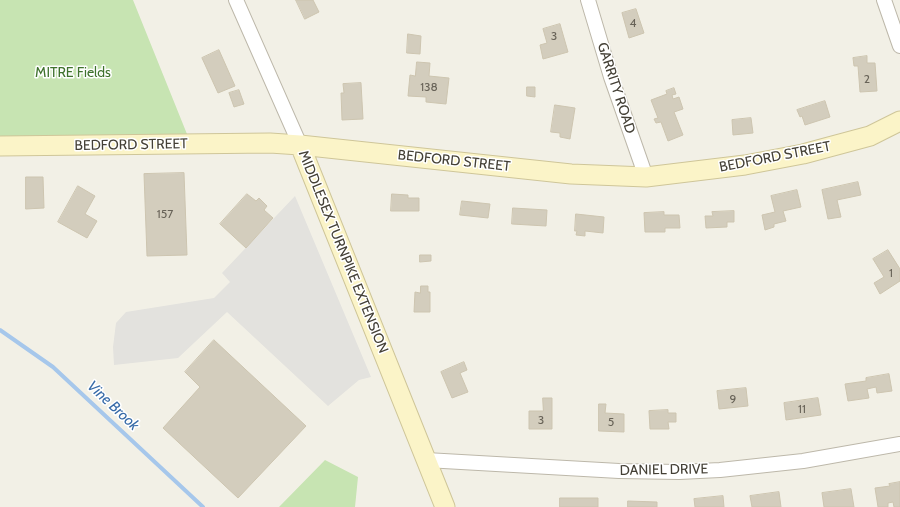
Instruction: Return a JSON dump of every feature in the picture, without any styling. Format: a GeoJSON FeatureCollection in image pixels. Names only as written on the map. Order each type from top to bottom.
{"type":"FeatureCollection","features":[{"type":"Feature","properties":{"kind":"main road","name":"BEDFORD STREET"},"geometry":{"type":"LineString","coordinates":[[0,146],[270,143],[572,174],[646,177],[745,165],[803,154],[870,136],[900,122]]}},
{"type":"Feature","properties":{"kind":"main road","name":"MIDDLESEX TURNPIKE EXTENSION"},"geometry":{"type":"LineString","coordinates":[[300,145],[445,507]]}},
{"type":"Feature","properties":{"kind":"street","name":"MIDDLESEX TURNPIKE EXTENSION"},"geometry":{"type":"LineString","coordinates":[[236,0],[300,145]]}},
{"type":"Feature","properties":{"kind":"street","name":"GARRITY ROAD"},"geometry":{"type":"LineString","coordinates":[[588,0],[611,77],[646,177]]}},
{"type":"Feature","properties":{"kind":"street"},"geometry":{"type":"LineString","coordinates":[[884,0],[900,46]]}},
{"type":"Feature","properties":{"kind":"street","name":"DANIEL DRIVE"},"geometry":{"type":"LineString","coordinates":[[426,460],[619,471],[679,472],[727,469],[803,461],[900,444]]}},
{"type":"Feature","properties":{"kind":"green space","name":"MITRE Fields"},"geometry":{"type":"Polygon","coordinates":[[[0,0],[133,0],[191,144],[0,146],[0,0]]]}},
{"type":"Feature","properties":{"kind":"green space"},"geometry":{"type":"Polygon","coordinates":[[[325,460],[358,477],[355,507],[279,507],[325,460]]]}},
{"type":"Feature","properties":{"kind":"shaded area"},"geometry":{"type":"Polygon","coordinates":[[[295,196],[371,377],[359,380],[328,406],[227,312],[178,358],[114,365],[113,347],[116,323],[126,312],[214,298],[230,282],[222,273],[295,196]]]}},
{"type":"Feature","properties":{"kind":"building"},"geometry":{"type":"Polygon","coordinates":[[[296,0],[313,0],[319,12],[305,19],[296,0]]]}},
{"type":"Feature","properties":{"kind":"building"},"geometry":{"type":"Polygon","coordinates":[[[636,9],[644,33],[629,38],[622,13],[636,9]]]}},
{"type":"Feature","properties":{"kind":"building"},"geometry":{"type":"Polygon","coordinates":[[[560,24],[568,52],[543,59],[540,45],[547,43],[543,29],[560,24]]]}},
{"type":"Feature","properties":{"kind":"building"},"geometry":{"type":"Polygon","coordinates":[[[408,34],[421,36],[420,54],[407,53],[408,34]]]}},
{"type":"Feature","properties":{"kind":"building"},"geometry":{"type":"Polygon","coordinates":[[[219,50],[235,86],[218,93],[202,58],[219,50]]]}},
{"type":"Feature","properties":{"kind":"building"},"geometry":{"type":"Polygon","coordinates":[[[867,56],[867,63],[875,63],[877,91],[860,92],[858,66],[854,66],[853,58],[867,56]]]}},
{"type":"Feature","properties":{"kind":"building"},"geometry":{"type":"Polygon","coordinates":[[[417,62],[430,63],[429,76],[449,78],[446,104],[426,102],[426,97],[408,96],[410,75],[415,76],[417,62]]]}},
{"type":"Feature","properties":{"kind":"building"},"geometry":{"type":"Polygon","coordinates":[[[361,83],[363,119],[342,120],[341,93],[344,93],[343,84],[361,83]]]}},
{"type":"Feature","properties":{"kind":"building"},"geometry":{"type":"Polygon","coordinates":[[[527,87],[535,87],[535,97],[527,96],[527,87]]]}},
{"type":"Feature","properties":{"kind":"building"},"geometry":{"type":"Polygon","coordinates":[[[674,88],[676,94],[672,95],[673,99],[679,97],[683,109],[674,112],[683,135],[668,141],[661,122],[656,123],[654,119],[658,118],[651,100],[667,94],[666,91],[674,88]]]}},
{"type":"Feature","properties":{"kind":"building"},"geometry":{"type":"Polygon","coordinates":[[[239,90],[244,104],[234,107],[229,93],[239,90]]]}},
{"type":"Feature","properties":{"kind":"building"},"geometry":{"type":"Polygon","coordinates":[[[825,101],[830,117],[805,125],[802,116],[800,117],[797,110],[825,101]]]}},
{"type":"Feature","properties":{"kind":"building"},"geometry":{"type":"Polygon","coordinates":[[[555,105],[575,108],[570,139],[560,137],[560,133],[551,132],[555,105]]]}},
{"type":"Feature","properties":{"kind":"building"},"geometry":{"type":"Polygon","coordinates":[[[751,118],[753,133],[733,135],[732,120],[751,118]]]}},
{"type":"Feature","properties":{"kind":"building"},"geometry":{"type":"Polygon","coordinates":[[[184,173],[187,255],[147,256],[144,174],[184,173]]]}},
{"type":"Feature","properties":{"kind":"building"},"geometry":{"type":"Polygon","coordinates":[[[26,177],[43,177],[44,208],[26,209],[26,177]]]}},
{"type":"Feature","properties":{"kind":"building"},"geometry":{"type":"Polygon","coordinates":[[[858,182],[861,195],[837,200],[841,217],[828,219],[822,190],[858,182]]]}},
{"type":"Feature","properties":{"kind":"building"},"geometry":{"type":"Polygon","coordinates":[[[78,186],[95,196],[85,214],[97,221],[87,238],[58,222],[78,186]]]}},
{"type":"Feature","properties":{"kind":"building"},"geometry":{"type":"Polygon","coordinates":[[[797,190],[801,207],[783,211],[786,221],[774,224],[774,227],[765,230],[762,215],[775,212],[771,196],[797,190]]]}},
{"type":"Feature","properties":{"kind":"building"},"geometry":{"type":"Polygon","coordinates":[[[247,194],[256,201],[259,198],[267,206],[264,210],[273,218],[246,248],[220,224],[247,194]]]}},
{"type":"Feature","properties":{"kind":"building"},"geometry":{"type":"Polygon","coordinates":[[[392,194],[408,195],[408,198],[419,198],[419,211],[391,211],[392,194]]]}},
{"type":"Feature","properties":{"kind":"building"},"geometry":{"type":"Polygon","coordinates":[[[462,201],[490,204],[488,218],[460,215],[462,201]]]}},
{"type":"Feature","properties":{"kind":"building"},"geometry":{"type":"Polygon","coordinates":[[[513,208],[547,210],[546,226],[512,224],[513,208]]]}},
{"type":"Feature","properties":{"kind":"building"},"geometry":{"type":"Polygon","coordinates":[[[734,211],[734,222],[727,222],[727,227],[706,228],[705,216],[713,216],[712,212],[734,211]]]}},
{"type":"Feature","properties":{"kind":"building"},"geometry":{"type":"Polygon","coordinates":[[[664,212],[664,215],[679,215],[680,228],[665,228],[665,232],[645,232],[644,213],[664,212]]]}},
{"type":"Feature","properties":{"kind":"building"},"geometry":{"type":"Polygon","coordinates":[[[576,214],[604,217],[603,233],[585,231],[585,236],[576,235],[576,214]]]}},
{"type":"Feature","properties":{"kind":"building"},"geometry":{"type":"Polygon","coordinates":[[[888,250],[900,269],[900,281],[880,294],[874,283],[884,277],[873,259],[888,250]]]}},
{"type":"Feature","properties":{"kind":"building"},"geometry":{"type":"Polygon","coordinates":[[[420,255],[431,255],[431,261],[420,262],[420,255]]]}},
{"type":"Feature","properties":{"kind":"building"},"geometry":{"type":"Polygon","coordinates":[[[421,286],[428,286],[428,292],[430,292],[430,312],[414,312],[415,292],[420,293],[421,286]]]}},
{"type":"Feature","properties":{"kind":"building"},"geometry":{"type":"Polygon","coordinates":[[[214,340],[306,426],[238,498],[163,428],[200,387],[185,372],[214,340]]]}},
{"type":"Feature","properties":{"kind":"building"},"geometry":{"type":"Polygon","coordinates":[[[464,362],[467,370],[460,373],[468,392],[452,398],[441,372],[464,362]]]}},
{"type":"Feature","properties":{"kind":"building"},"geometry":{"type":"Polygon","coordinates":[[[889,374],[892,391],[877,393],[876,387],[867,389],[869,398],[848,401],[845,384],[866,381],[866,378],[889,374]]]}},
{"type":"Feature","properties":{"kind":"building"},"geometry":{"type":"Polygon","coordinates":[[[746,388],[748,406],[719,409],[717,391],[746,388]]]}},
{"type":"Feature","properties":{"kind":"building"},"geometry":{"type":"Polygon","coordinates":[[[543,398],[552,398],[552,429],[529,429],[529,411],[543,411],[543,398]]]}},
{"type":"Feature","properties":{"kind":"building"},"geometry":{"type":"Polygon","coordinates":[[[818,398],[821,415],[786,420],[784,403],[818,398]]]}},
{"type":"Feature","properties":{"kind":"building"},"geometry":{"type":"Polygon","coordinates":[[[599,404],[606,404],[605,413],[624,414],[624,432],[599,431],[599,404]]]}},
{"type":"Feature","properties":{"kind":"building"},"geometry":{"type":"Polygon","coordinates":[[[668,410],[668,413],[676,413],[676,422],[668,422],[669,429],[650,429],[649,411],[668,410]]]}},
{"type":"Feature","properties":{"kind":"building"},"geometry":{"type":"Polygon","coordinates":[[[900,482],[900,507],[894,507],[893,502],[888,503],[888,507],[878,507],[875,488],[890,486],[889,484],[900,482]]]}},
{"type":"Feature","properties":{"kind":"building"},"geometry":{"type":"Polygon","coordinates":[[[851,489],[854,507],[824,507],[822,493],[851,489]]]}},
{"type":"Feature","properties":{"kind":"building"},"geometry":{"type":"Polygon","coordinates":[[[779,492],[781,507],[752,507],[750,496],[779,492]]]}},
{"type":"Feature","properties":{"kind":"building"},"geometry":{"type":"Polygon","coordinates":[[[723,496],[724,507],[695,507],[694,499],[723,496]]]}},
{"type":"Feature","properties":{"kind":"building"},"geometry":{"type":"Polygon","coordinates":[[[560,498],[598,498],[598,507],[560,507],[560,498]]]}},
{"type":"Feature","properties":{"kind":"building"},"geometry":{"type":"Polygon","coordinates":[[[628,501],[657,502],[657,507],[628,507],[628,501]]]}},
{"type":"Feature","properties":{"kind":"waterway","name":"Vine Brook"},"geometry":{"type":"LineString","coordinates":[[0,330],[53,367],[203,507]]}}]}
